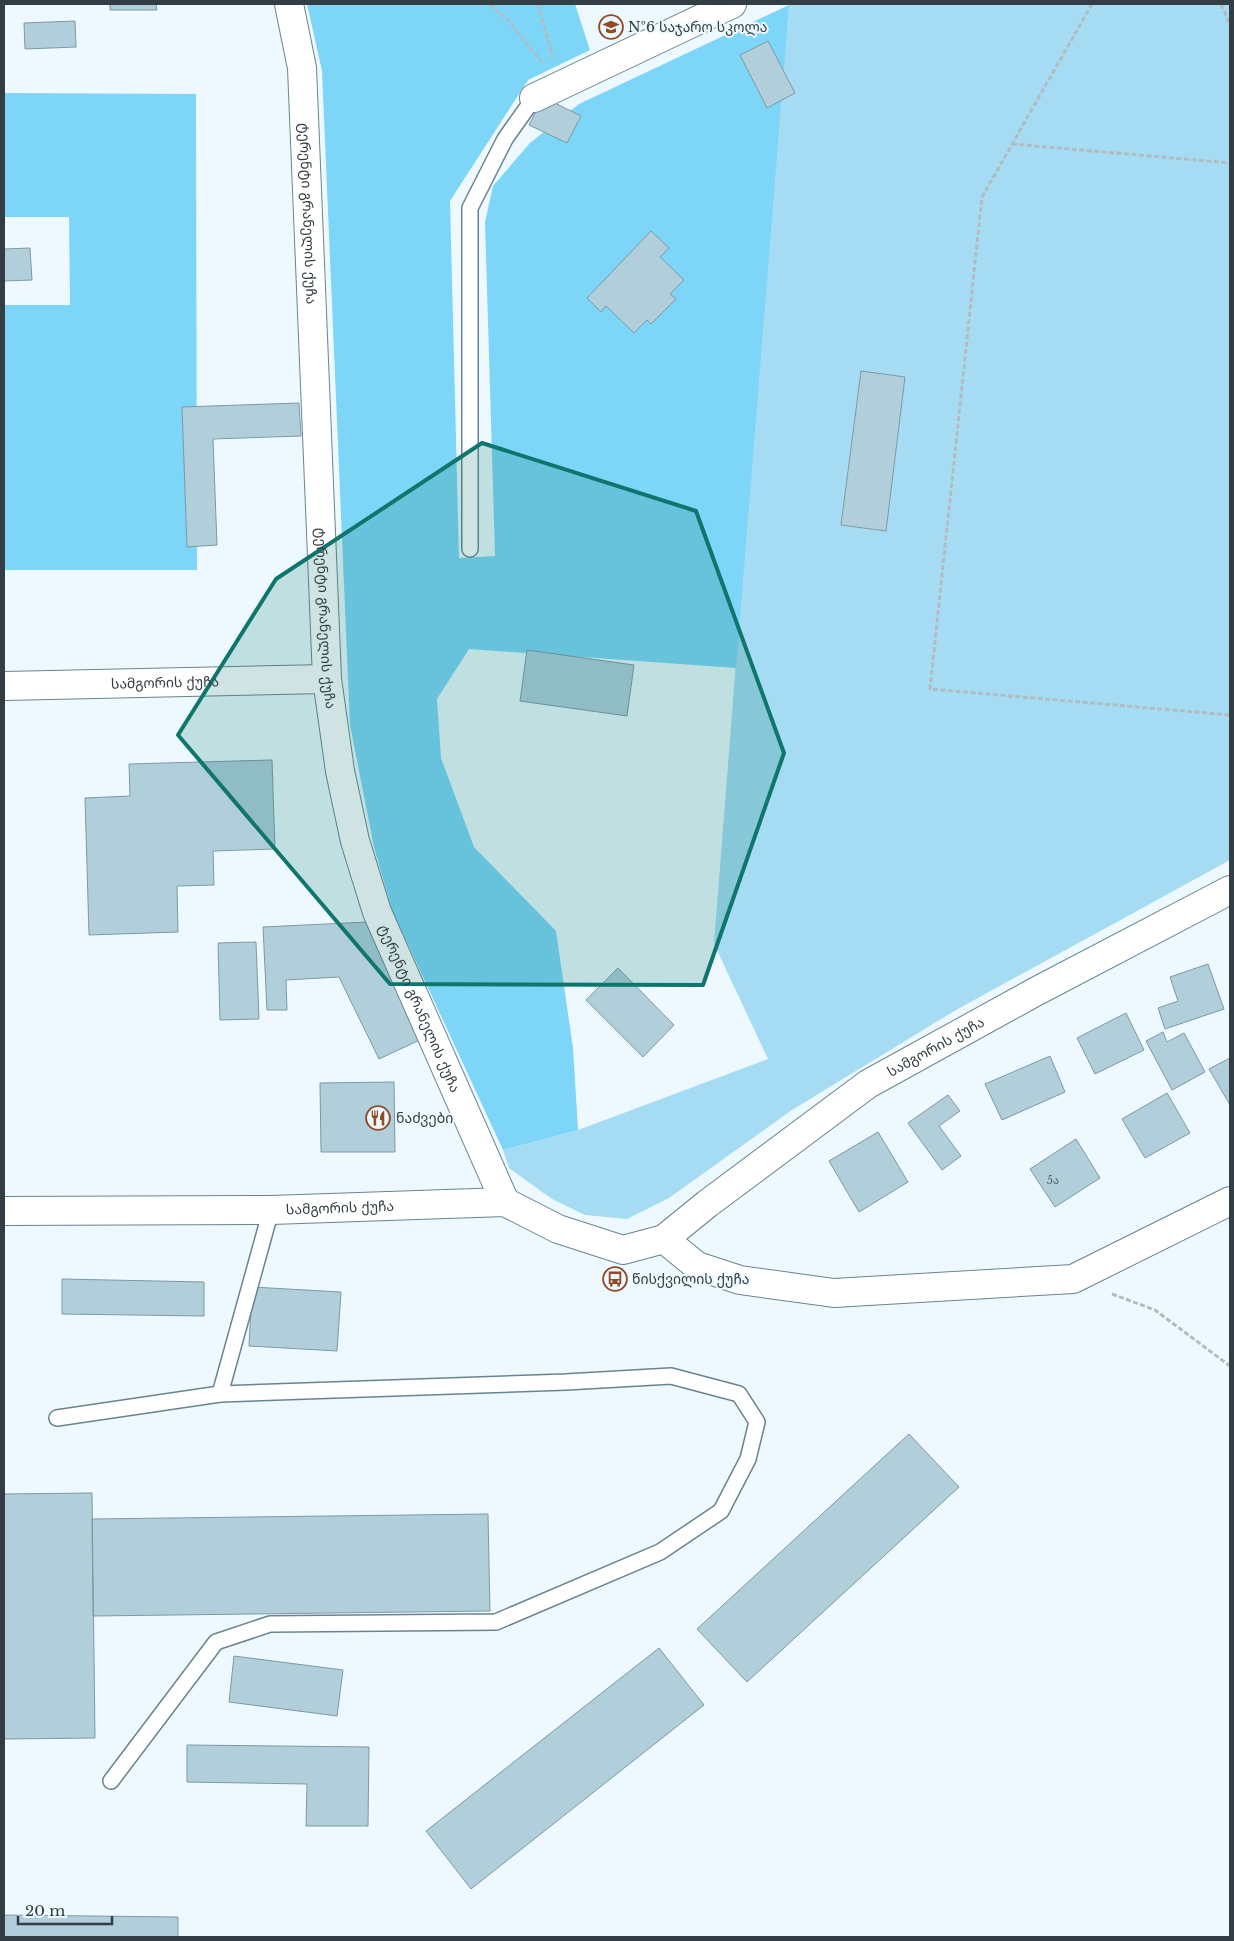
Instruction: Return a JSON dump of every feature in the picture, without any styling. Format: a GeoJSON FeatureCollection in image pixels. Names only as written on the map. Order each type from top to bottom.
{"type":"FeatureCollection","features":[{"type":"Feature","properties":{"kind":"street","name":"ტერენტი გრანელის ქუჩა"},"geometry":{"type":"LineString","coordinates":[[289,4],[302,68],[327,679],[340,771],[355,841],[377,912],[505,1202]]}},
{"type":"Feature","properties":{"kind":"street"},"geometry":{"type":"LineString","coordinates":[[534,98],[732,4]]}},
{"type":"Feature","properties":{"kind":"street","name":"სამგორის ქუჩა"},"geometry":{"type":"LineString","coordinates":[[4,686],[327,679]]}},
{"type":"Feature","properties":{"kind":"street","name":"სამგორის ქუჩა"},"geometry":{"type":"LineString","coordinates":[[4,1211],[270,1210],[505,1202],[558,1229],[623,1250],[664,1239],[707,1204],[868,1084],[1035,992],[1230,890]]}},
{"type":"Feature","properties":{"kind":"street"},"geometry":{"type":"LineString","coordinates":[[664,1239],[697,1266],[740,1280],[834,1293],[1073,1279],[1230,1201]]}},
{"type":"Feature","properties":{"kind":"lane"},"geometry":{"type":"LineString","coordinates":[[470,548],[470,208],[506,139],[534,98]]}},
{"type":"Feature","properties":{"kind":"lane"},"geometry":{"type":"LineString","coordinates":[[220,1394],[270,1210]]}},
{"type":"Feature","properties":{"kind":"lane"},"geometry":{"type":"LineString","coordinates":[[57,1418],[220,1394],[566,1382],[670,1376],[739,1394],[757,1422],[748,1459],[721,1511],[660,1552],[496,1622],[270,1624],[216,1642],[111,1781]]}},
{"type":"Feature","properties":{"kind":"path"},"geometry":{"type":"LineString","coordinates":[[489,4],[508,20],[561,86]]}},
{"type":"Feature","properties":{"kind":"path"},"geometry":{"type":"LineString","coordinates":[[538,4],[561,86]]}},
{"type":"Feature","properties":{"kind":"path"},"geometry":{"type":"LineString","coordinates":[[1092,4],[982,197],[930,688],[1230,715]]}},
{"type":"Feature","properties":{"kind":"path"},"geometry":{"type":"LineString","coordinates":[[1221,4],[1230,24]]}},
{"type":"Feature","properties":{"kind":"path"},"geometry":{"type":"LineString","coordinates":[[1012,144],[1230,163]]}},
{"type":"Feature","properties":{"kind":"path"},"geometry":{"type":"LineString","coordinates":[[1073,1279],[1155,1310],[1230,1366]]}},
{"type":"Feature","properties":{"kind":"highlighted area"},"geometry":{"type":"Polygon","coordinates":[[[482,443],[696,511],[784,753],[703,985],[390,984],[178,735],[276,579],[482,443]]]}},
{"type":"Feature","properties":{"kind":"shaded area"},"geometry":{"type":"Polygon","coordinates":[[[307,4],[575,4],[590,50],[528,80],[450,201],[459,558],[495,556],[485,222],[493,186],[530,143],[579,104],[789,5],[736,668],[469,649],[437,699],[441,758],[474,847],[556,931],[573,1048],[578,1130],[503,1150],[392,910],[374,847],[350,725],[322,71],[307,4]]]}},
{"type":"Feature","properties":{"kind":"shaded area"},"geometry":{"type":"Polygon","coordinates":[[[1230,4],[1230,860],[956,1010],[792,1110],[669,1198],[627,1219],[585,1215],[552,1199],[509,1168],[503,1150],[578,1130],[768,1059],[714,944],[777,136],[789,5],[1230,4]]]}},
{"type":"Feature","properties":{"kind":"shaded area"},"geometry":{"type":"Polygon","coordinates":[[[4,93],[196,94],[197,570],[4,570],[4,305],[70,305],[69,217],[4,217],[4,93]]]}},
{"type":"Feature","properties":{"kind":"building"},"geometry":{"type":"Polygon","coordinates":[[[110,4],[156,4],[157,10],[110,10],[110,4]]]}},
{"type":"Feature","properties":{"kind":"building"},"geometry":{"type":"Polygon","coordinates":[[[75,21],[76,47],[25,49],[24,23],[75,21]]]}},
{"type":"Feature","properties":{"kind":"building"},"geometry":{"type":"Polygon","coordinates":[[[768,41],[795,93],[767,108],[740,55],[768,41]]]}},
{"type":"Feature","properties":{"kind":"building"},"geometry":{"type":"Polygon","coordinates":[[[543,97],[581,116],[567,143],[529,125],[543,97]]]}},
{"type":"Feature","properties":{"kind":"building"},"geometry":{"type":"Polygon","coordinates":[[[651,231],[669,248],[660,257],[684,280],[670,294],[676,299],[651,324],[647,320],[634,333],[606,306],[601,312],[587,298],[651,231]]]}},
{"type":"Feature","properties":{"kind":"building"},"geometry":{"type":"Polygon","coordinates":[[[30,248],[32,280],[4,281],[4,249],[30,248]]]}},
{"type":"Feature","properties":{"kind":"building"},"geometry":{"type":"Polygon","coordinates":[[[861,371],[905,377],[886,531],[841,525],[861,371]]]}},
{"type":"Feature","properties":{"kind":"building"},"geometry":{"type":"Polygon","coordinates":[[[299,403],[301,436],[213,439],[217,545],[187,547],[182,407],[299,403]]]}},
{"type":"Feature","properties":{"kind":"building"},"geometry":{"type":"Polygon","coordinates":[[[527,650],[634,665],[627,716],[520,701],[527,650]]]}},
{"type":"Feature","properties":{"kind":"building"},"geometry":{"type":"Polygon","coordinates":[[[272,760],[275,849],[213,851],[214,885],[177,886],[178,932],[89,935],[85,798],[130,796],[129,764],[272,760]]]}},
{"type":"Feature","properties":{"kind":"building"},"geometry":{"type":"Polygon","coordinates":[[[368,922],[424,1038],[379,1059],[339,977],[286,980],[287,1010],[267,1010],[263,927],[368,922]]]}},
{"type":"Feature","properties":{"kind":"building"},"geometry":{"type":"Polygon","coordinates":[[[256,942],[259,1019],[220,1020],[218,943],[256,942]]]}},
{"type":"Feature","properties":{"kind":"building"},"geometry":{"type":"Polygon","coordinates":[[[1208,964],[1224,1009],[1165,1029],[1158,1008],[1178,1001],[1170,977],[1208,964]]]}},
{"type":"Feature","properties":{"kind":"building"},"geometry":{"type":"Polygon","coordinates":[[[618,968],[674,1025],[643,1057],[586,1000],[618,968]]]}},
{"type":"Feature","properties":{"kind":"building"},"geometry":{"type":"Polygon","coordinates":[[[1126,1013],[1144,1050],[1095,1074],[1077,1038],[1126,1013]]]}},
{"type":"Feature","properties":{"kind":"building"},"geometry":{"type":"Polygon","coordinates":[[[1163,1032],[1167,1042],[1184,1033],[1205,1072],[1172,1090],[1146,1041],[1163,1032]]]}},
{"type":"Feature","properties":{"kind":"building"},"geometry":{"type":"Polygon","coordinates":[[[1050,1056],[1065,1092],[1002,1120],[985,1084],[1050,1056]]]}},
{"type":"Feature","properties":{"kind":"building"},"geometry":{"type":"Polygon","coordinates":[[[1230,1058],[1230,1105],[1209,1069],[1230,1058]]]}},
{"type":"Feature","properties":{"kind":"building"},"geometry":{"type":"Polygon","coordinates":[[[394,1082],[395,1152],[321,1152],[320,1083],[394,1082]]]}},
{"type":"Feature","properties":{"kind":"building"},"geometry":{"type":"Polygon","coordinates":[[[1167,1093],[1190,1133],[1145,1158],[1122,1119],[1167,1093]]]}},
{"type":"Feature","properties":{"kind":"building"},"geometry":{"type":"Polygon","coordinates":[[[948,1095],[960,1111],[939,1126],[961,1156],[942,1170],[908,1123],[948,1095]]]}},
{"type":"Feature","properties":{"kind":"building"},"geometry":{"type":"Polygon","coordinates":[[[878,1132],[908,1182],[859,1212],[829,1161],[878,1132]]]}},
{"type":"Feature","properties":{"kind":"building"},"geometry":{"type":"Polygon","coordinates":[[[1076,1139],[1100,1178],[1055,1207],[1030,1169],[1076,1139]]]}},
{"type":"Feature","properties":{"kind":"building"},"geometry":{"type":"Polygon","coordinates":[[[62,1279],[204,1282],[204,1316],[62,1314],[62,1279]]]}},
{"type":"Feature","properties":{"kind":"building"},"geometry":{"type":"Polygon","coordinates":[[[252,1287],[341,1292],[337,1351],[249,1346],[252,1287]]]}},
{"type":"Feature","properties":{"kind":"building"},"geometry":{"type":"Polygon","coordinates":[[[909,1434],[959,1487],[747,1682],[697,1629],[909,1434]]]}},
{"type":"Feature","properties":{"kind":"building"},"geometry":{"type":"Polygon","coordinates":[[[92,1493],[95,1738],[4,1739],[4,1494],[92,1493]]]}},
{"type":"Feature","properties":{"kind":"building"},"geometry":{"type":"Polygon","coordinates":[[[488,1514],[490,1611],[93,1616],[92,1519],[488,1514]]]}},
{"type":"Feature","properties":{"kind":"building"},"geometry":{"type":"Polygon","coordinates":[[[659,1648],[704,1705],[471,1889],[426,1831],[659,1648]]]}},
{"type":"Feature","properties":{"kind":"building"},"geometry":{"type":"Polygon","coordinates":[[[234,1656],[343,1670],[337,1716],[229,1702],[234,1656]]]}},
{"type":"Feature","properties":{"kind":"building"},"geometry":{"type":"Polygon","coordinates":[[[187,1745],[369,1747],[368,1826],[306,1826],[307,1784],[187,1782],[187,1745]]]}},
{"type":"Feature","properties":{"kind":"building"},"geometry":{"type":"Polygon","coordinates":[[[4,1915],[178,1917],[178,1937],[4,1937],[4,1915]]]}},
{"type":"Feature","properties":{"kind":"place","name":"№6 საჯარო სკოლა"},"geometry":{"type":"Point","coordinates":[611,27]}},
{"type":"Feature","properties":{"kind":"place","name":"ნაძვები"},"geometry":{"type":"Point","coordinates":[378,1118]}},
{"type":"Feature","properties":{"kind":"place","name":"წისქვილის ქუჩა"},"geometry":{"type":"Point","coordinates":[615,1279]}}]}
